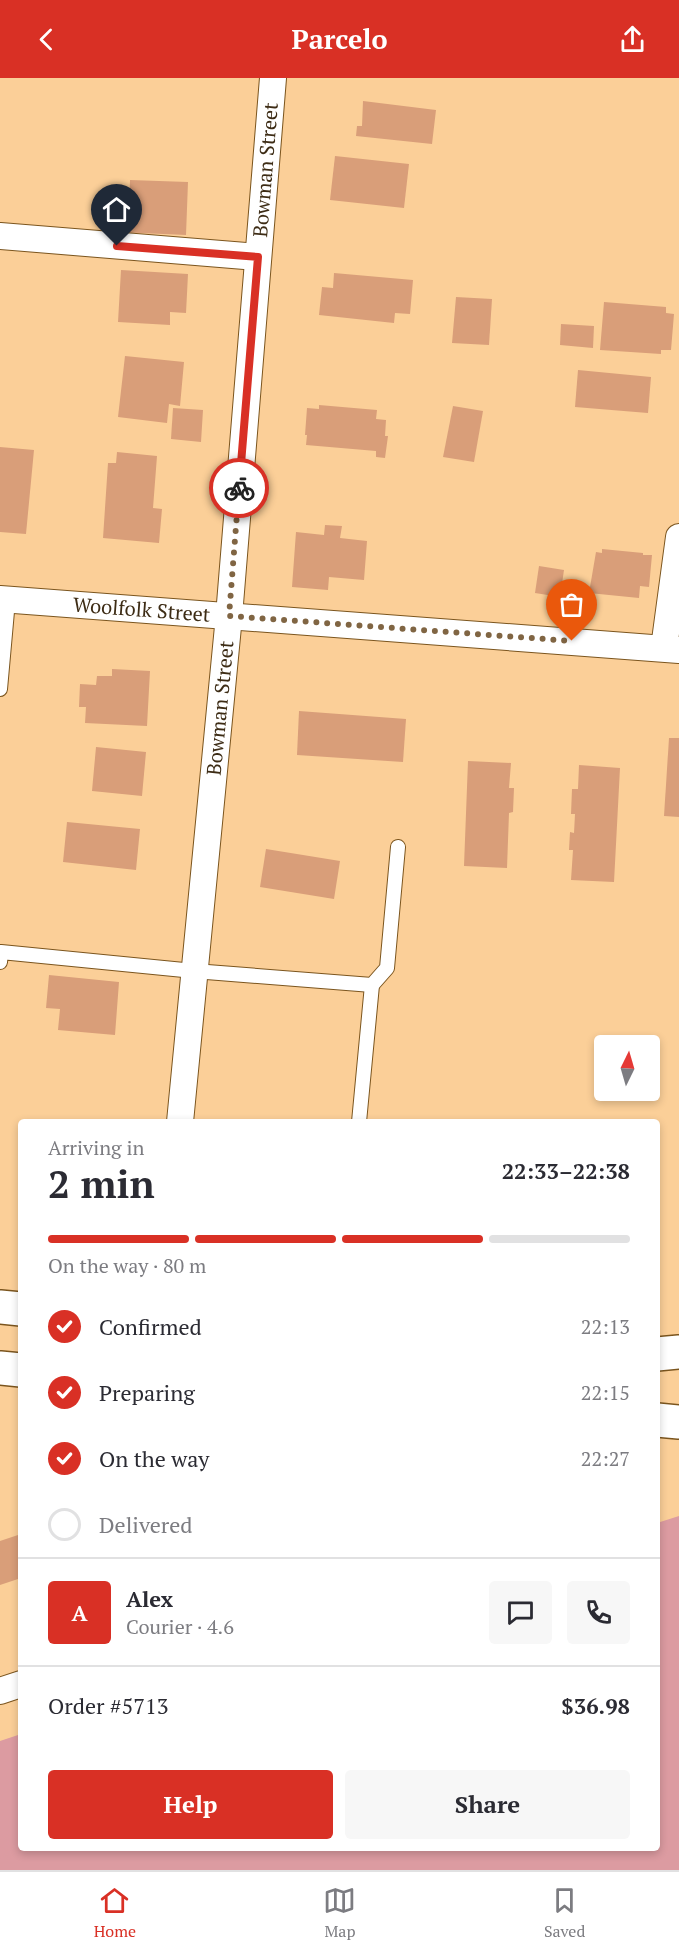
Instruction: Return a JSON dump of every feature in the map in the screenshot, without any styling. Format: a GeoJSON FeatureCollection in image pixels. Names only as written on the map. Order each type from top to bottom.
{"type":"FeatureCollection","features":[{"type":"Feature","properties":{"kind":"highway"},"geometry":{"type":"LineString","coordinates":[[0,1307],[18,1309]]}},
{"type":"Feature","properties":{"kind":"highway"},"geometry":{"type":"LineString","coordinates":[[660,1354],[679,1352]]}},
{"type":"Feature","properties":{"kind":"highway"},"geometry":{"type":"LineString","coordinates":[[0,1368],[18,1370]]}},
{"type":"Feature","properties":{"kind":"highway"},"geometry":{"type":"LineString","coordinates":[[660,1420],[679,1422]]}},
{"type":"Feature","properties":{"kind":"street","name":"Bowman Street"},"geometry":{"type":"LineString","coordinates":[[180,1119],[229,616],[273,78]]}},
{"type":"Feature","properties":{"kind":"street"},"geometry":{"type":"LineString","coordinates":[[0,236],[258,257]]}},
{"type":"Feature","properties":{"kind":"street"},"geometry":{"type":"LineString","coordinates":[[671,649],[679,537]]}},
{"type":"Feature","properties":{"kind":"street","name":"Woolfolk Street"},"geometry":{"type":"LineString","coordinates":[[4,600],[671,649]]}},
{"type":"Feature","properties":{"kind":"street"},"geometry":{"type":"LineString","coordinates":[[0,1691],[18,1685]]}},
{"type":"Feature","properties":{"kind":"lane"},"geometry":{"type":"LineString","coordinates":[[0,689],[4,600]]}},
{"type":"Feature","properties":{"kind":"lane"},"geometry":{"type":"LineString","coordinates":[[359,1119],[372,985],[387,968],[398,847]]}},
{"type":"Feature","properties":{"kind":"lane"},"geometry":{"type":"LineString","coordinates":[[0,962],[1,952],[194,971],[372,985]]}},
{"type":"Feature","properties":{"kind":"shaded area"},"geometry":{"type":"Polygon","coordinates":[[[679,1516],[679,1870],[0,1870],[0,1741],[18,1735],[18,1851],[660,1851],[660,1522],[679,1516]]]}},
{"type":"Feature","properties":{"kind":"building"},"geometry":{"type":"Polygon","coordinates":[[[363,101],[436,110],[432,144],[356,136],[357,126],[362,126],[363,101]]]}},
{"type":"Feature","properties":{"kind":"building"},"geometry":{"type":"Polygon","coordinates":[[[335,156],[409,164],[404,208],[330,200],[335,156]]]}},
{"type":"Feature","properties":{"kind":"building"},"geometry":{"type":"Polygon","coordinates":[[[130,180],[188,182],[186,235],[116,232],[117,213],[129,214],[130,180]]]}},
{"type":"Feature","properties":{"kind":"building"},"geometry":{"type":"Polygon","coordinates":[[[121,270],[188,274],[186,313],[170,312],[170,325],[118,322],[121,270]]]}},
{"type":"Feature","properties":{"kind":"building"},"geometry":{"type":"Polygon","coordinates":[[[334,273],[413,280],[410,314],[395,313],[394,323],[319,315],[322,287],[333,288],[334,273]]]}},
{"type":"Feature","properties":{"kind":"building"},"geometry":{"type":"Polygon","coordinates":[[[456,297],[492,299],[489,345],[452,343],[456,297]]]}},
{"type":"Feature","properties":{"kind":"building"},"geometry":{"type":"Polygon","coordinates":[[[604,302],[666,307],[666,313],[674,314],[671,350],[661,350],[661,354],[600,350],[604,302]]]}},
{"type":"Feature","properties":{"kind":"building"},"geometry":{"type":"Polygon","coordinates":[[[561,324],[594,326],[593,348],[560,345],[561,324]]]}},
{"type":"Feature","properties":{"kind":"building"},"geometry":{"type":"Polygon","coordinates":[[[125,356],[184,362],[180,406],[169,404],[167,423],[118,417],[125,356]]]}},
{"type":"Feature","properties":{"kind":"building"},"geometry":{"type":"Polygon","coordinates":[[[578,370],[651,377],[648,413],[575,407],[578,370]]]}},
{"type":"Feature","properties":{"kind":"building"},"geometry":{"type":"Polygon","coordinates":[[[319,405],[377,410],[376,419],[386,420],[385,436],[388,436],[385,458],[376,457],[376,451],[306,445],[307,408],[319,409],[319,405]]]}},
{"type":"Feature","properties":{"kind":"building"},"geometry":{"type":"Polygon","coordinates":[[[453,406],[483,411],[474,462],[443,457],[453,406]]]}},
{"type":"Feature","properties":{"kind":"building"},"geometry":{"type":"Polygon","coordinates":[[[173,408],[203,410],[201,442],[171,439],[173,408]]]}},
{"type":"Feature","properties":{"kind":"building"},"geometry":{"type":"Polygon","coordinates":[[[0,447],[34,450],[26,534],[0,532],[0,447]]]}},
{"type":"Feature","properties":{"kind":"building"},"geometry":{"type":"Polygon","coordinates":[[[117,452],[157,456],[153,508],[162,509],[159,543],[103,538],[108,463],[116,463],[117,452]]]}},
{"type":"Feature","properties":{"kind":"building"},"geometry":{"type":"Polygon","coordinates":[[[325,525],[342,526],[340,538],[367,541],[364,580],[329,577],[328,590],[292,587],[296,532],[324,535],[325,525]]]}},
{"type":"Feature","properties":{"kind":"building"},"geometry":{"type":"Polygon","coordinates":[[[602,549],[652,555],[649,587],[640,586],[639,598],[589,593],[596,552],[602,553],[602,549]]]}},
{"type":"Feature","properties":{"kind":"building"},"geometry":{"type":"Polygon","coordinates":[[[539,566],[564,570],[560,597],[535,593],[539,566]]]}},
{"type":"Feature","properties":{"kind":"building"},"geometry":{"type":"Polygon","coordinates":[[[112,669],[150,671],[147,726],[85,723],[86,707],[79,707],[80,684],[96,685],[97,676],[112,676],[112,669]]]}},
{"type":"Feature","properties":{"kind":"building"},"geometry":{"type":"Polygon","coordinates":[[[299,711],[406,719],[403,762],[297,755],[299,711]]]}},
{"type":"Feature","properties":{"kind":"building"},"geometry":{"type":"Polygon","coordinates":[[[669,738],[679,738],[679,817],[664,816],[669,738]]]}},
{"type":"Feature","properties":{"kind":"building"},"geometry":{"type":"Polygon","coordinates":[[[96,747],[146,752],[142,796],[92,791],[96,747]]]}},
{"type":"Feature","properties":{"kind":"building"},"geometry":{"type":"Polygon","coordinates":[[[468,761],[511,763],[509,788],[514,788],[513,812],[509,813],[507,868],[464,866],[468,761]]]}},
{"type":"Feature","properties":{"kind":"building"},"geometry":{"type":"Polygon","coordinates":[[[579,765],[620,768],[614,882],[571,880],[573,850],[569,850],[570,832],[574,833],[575,814],[571,814],[572,789],[578,789],[579,765]]]}},
{"type":"Feature","properties":{"kind":"building"},"geometry":{"type":"Polygon","coordinates":[[[67,822],[140,829],[136,870],[63,862],[67,822]]]}},
{"type":"Feature","properties":{"kind":"building"},"geometry":{"type":"Polygon","coordinates":[[[266,849],[340,861],[334,899],[260,887],[266,849]]]}},
{"type":"Feature","properties":{"kind":"building"},"geometry":{"type":"Polygon","coordinates":[[[49,975],[119,982],[115,1035],[58,1030],[60,1009],[46,1008],[49,975]]]}},
{"type":"Feature","properties":{"kind":"building"},"geometry":{"type":"Polygon","coordinates":[[[18,1535],[18,1579],[0,1585],[0,1541],[18,1535]]]}},
{"type":"Feature","properties":{"kind":"way so far"},"geometry":{"type":"LineString","coordinates":[[239,488],[229,616],[572,641]]}},
{"type":"Feature","properties":{"kind":"route"},"geometry":{"type":"LineString","coordinates":[[117,246],[258,257],[239,488]]}}]}
